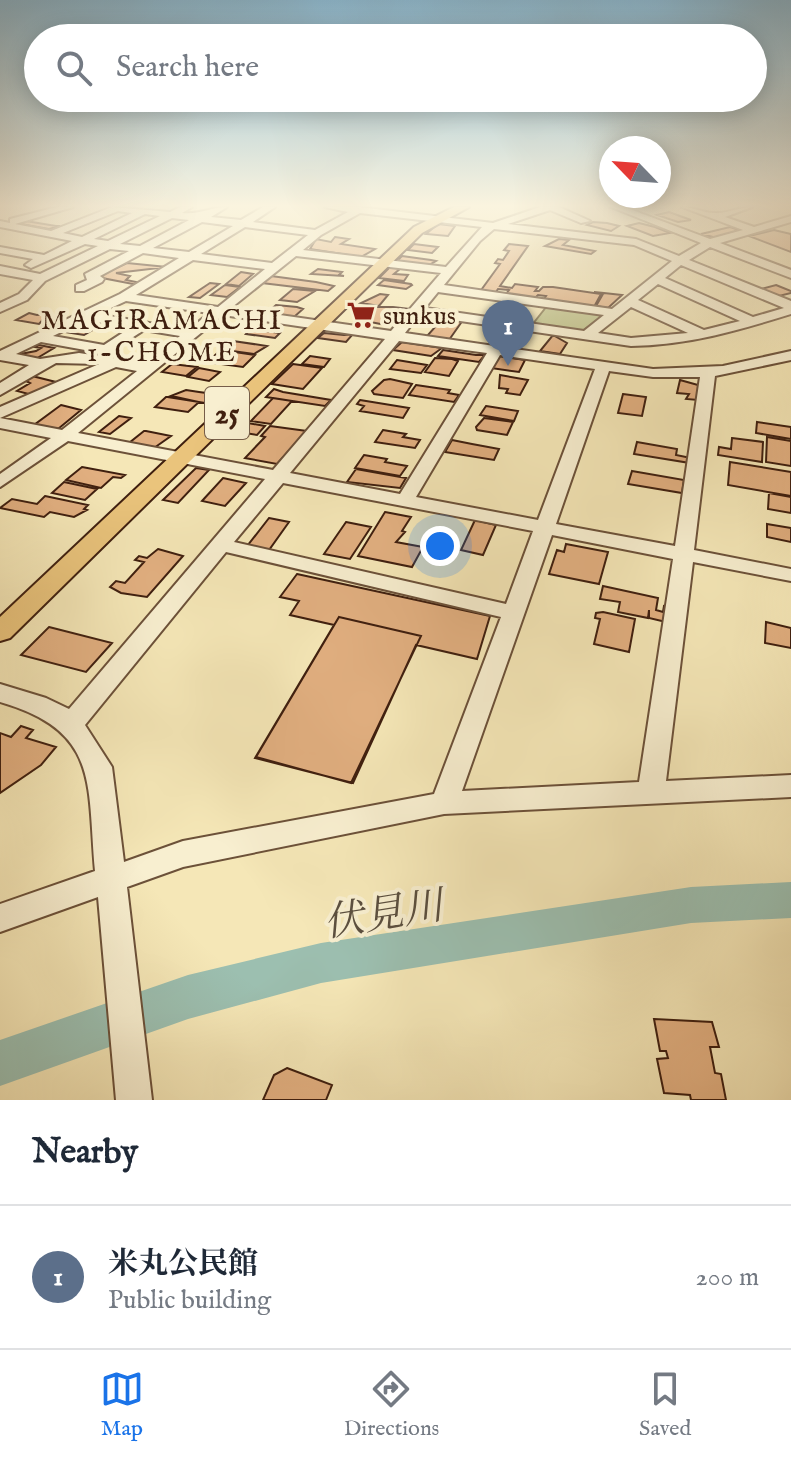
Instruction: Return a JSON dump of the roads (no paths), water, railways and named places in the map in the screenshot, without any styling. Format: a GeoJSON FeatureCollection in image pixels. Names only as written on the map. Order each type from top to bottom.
{"type":"FeatureCollection","features":[{"type":"Feature","properties":{"kind":"main road","name":"25"},"geometry":{"type":"LineString","coordinates":[[0,632],[174,456],[383,258]]}},
{"type":"Feature","properties":{"kind":"main road","name":"25"},"geometry":{"type":"LineString","coordinates":[[0,611],[174,456]]}},
{"type":"Feature","properties":{"kind":"street"},"geometry":{"type":"LineString","coordinates":[[31,265],[43,258]]}},
{"type":"Feature","properties":{"kind":"street"},"geometry":{"type":"LineString","coordinates":[[0,308],[24,295],[41,278],[81,258]]}},
{"type":"Feature","properties":{"kind":"street"},"geometry":{"type":"LineString","coordinates":[[80,288],[98,279],[89,277],[125,258]]}},
{"type":"Feature","properties":{"kind":"street"},"geometry":{"type":"LineString","coordinates":[[1,356],[124,297],[186,258]]}},
{"type":"Feature","properties":{"kind":"street"},"geometry":{"type":"LineString","coordinates":[[208,258],[275,267]]}},
{"type":"Feature","properties":{"kind":"street"},"geometry":{"type":"LineString","coordinates":[[0,482],[67,434],[286,258]]}},
{"type":"Feature","properties":{"kind":"street"},"geometry":{"type":"LineString","coordinates":[[348,258],[450,271]]}},
{"type":"Feature","properties":{"kind":"street"},"geometry":{"type":"LineString","coordinates":[[72,723],[461,258]]}},
{"type":"Feature","properties":{"kind":"street"},"geometry":{"type":"LineString","coordinates":[[676,258],[791,308]]}},
{"type":"Feature","properties":{"kind":"street"},"geometry":{"type":"LineString","coordinates":[[588,335],[683,258]]}},
{"type":"Feature","properties":{"kind":"street"},"geometry":{"type":"LineString","coordinates":[[750,258],[790,273]]}},
{"type":"Feature","properties":{"kind":"street"},"geometry":{"type":"LineString","coordinates":[[0,270],[41,278]]}},
{"type":"Feature","properties":{"kind":"street"},"geometry":{"type":"LineString","coordinates":[[657,279],[752,322]]}},
{"type":"Feature","properties":{"kind":"street"},"geometry":{"type":"LineString","coordinates":[[436,288],[614,313]]}},
{"type":"Feature","properties":{"kind":"street"},"geometry":{"type":"LineString","coordinates":[[0,291],[24,295]]}},
{"type":"Feature","properties":{"kind":"street"},"geometry":{"type":"LineString","coordinates":[[124,297],[653,373],[708,375],[739,371],[790,356]]}},
{"type":"Feature","properties":{"kind":"street"},"geometry":{"type":"LineString","coordinates":[[629,301],[705,336]]}},
{"type":"Feature","properties":{"kind":"street"},"geometry":{"type":"LineString","coordinates":[[417,311],[660,343],[705,336],[791,308]]}},
{"type":"Feature","properties":{"kind":"street"},"geometry":{"type":"LineString","coordinates":[[85,316],[191,334]]}},
{"type":"Feature","properties":{"kind":"street"},"geometry":{"type":"LineString","coordinates":[[42,338],[112,348],[141,326]]}},
{"type":"Feature","properties":{"kind":"street"},"geometry":{"type":"LineString","coordinates":[[11,384],[70,344]]}},
{"type":"Feature","properties":{"kind":"street"},"geometry":{"type":"LineString","coordinates":[[82,357],[96,348]]}},
{"type":"Feature","properties":{"kind":"street"},"geometry":{"type":"LineString","coordinates":[[405,501],[496,351]]}},
{"type":"Feature","properties":{"kind":"street"},"geometry":{"type":"LineString","coordinates":[[1,356],[46,362],[82,357],[149,368]]}},
{"type":"Feature","properties":{"kind":"street"},"geometry":{"type":"LineString","coordinates":[[0,413],[112,363]]}},
{"type":"Feature","properties":{"kind":"street"},"geometry":{"type":"LineString","coordinates":[[444,803],[604,365]]}},
{"type":"Feature","properties":{"kind":"street"},"geometry":{"type":"LineString","coordinates":[[0,375],[11,384],[12,391],[23,403]]}},
{"type":"Feature","properties":{"kind":"street"},"geometry":{"type":"LineString","coordinates":[[651,794],[708,375]]}},
{"type":"Feature","properties":{"kind":"street"},"geometry":{"type":"LineString","coordinates":[[0,423],[791,575]]}},
{"type":"Feature","properties":{"kind":"street"},"geometry":{"type":"LineString","coordinates":[[221,545],[513,613]]}},
{"type":"Feature","properties":{"kind":"street"},"geometry":{"type":"LineString","coordinates":[[0,693],[51,708],[72,723],[99,767],[134,1100]]}},
{"type":"Feature","properties":{"kind":"street"},"geometry":{"type":"LineString","coordinates":[[0,918],[183,854],[444,803],[791,786]]}},
{"type":"Feature","properties":{"kind":"waterway","name":"伏見川"},"geometry":{"type":"LineString","coordinates":[[0,1063],[188,997],[321,963],[691,905],[791,900]]}},
{"type":"Feature","properties":{"kind":"place","name":"sunkus"},"geometry":{"type":"Point","coordinates":[361,315]}},
{"type":"Feature","properties":{"kind":"place","name":"米丸公民館"},"geometry":{"type":"Point","coordinates":[508,366]}},
{"type":"Feature","properties":{"kind":"district","name":"MAGIRAMACHI 1-CHOME"},"geometry":{"type":"Point","coordinates":[162,335]}}]}
